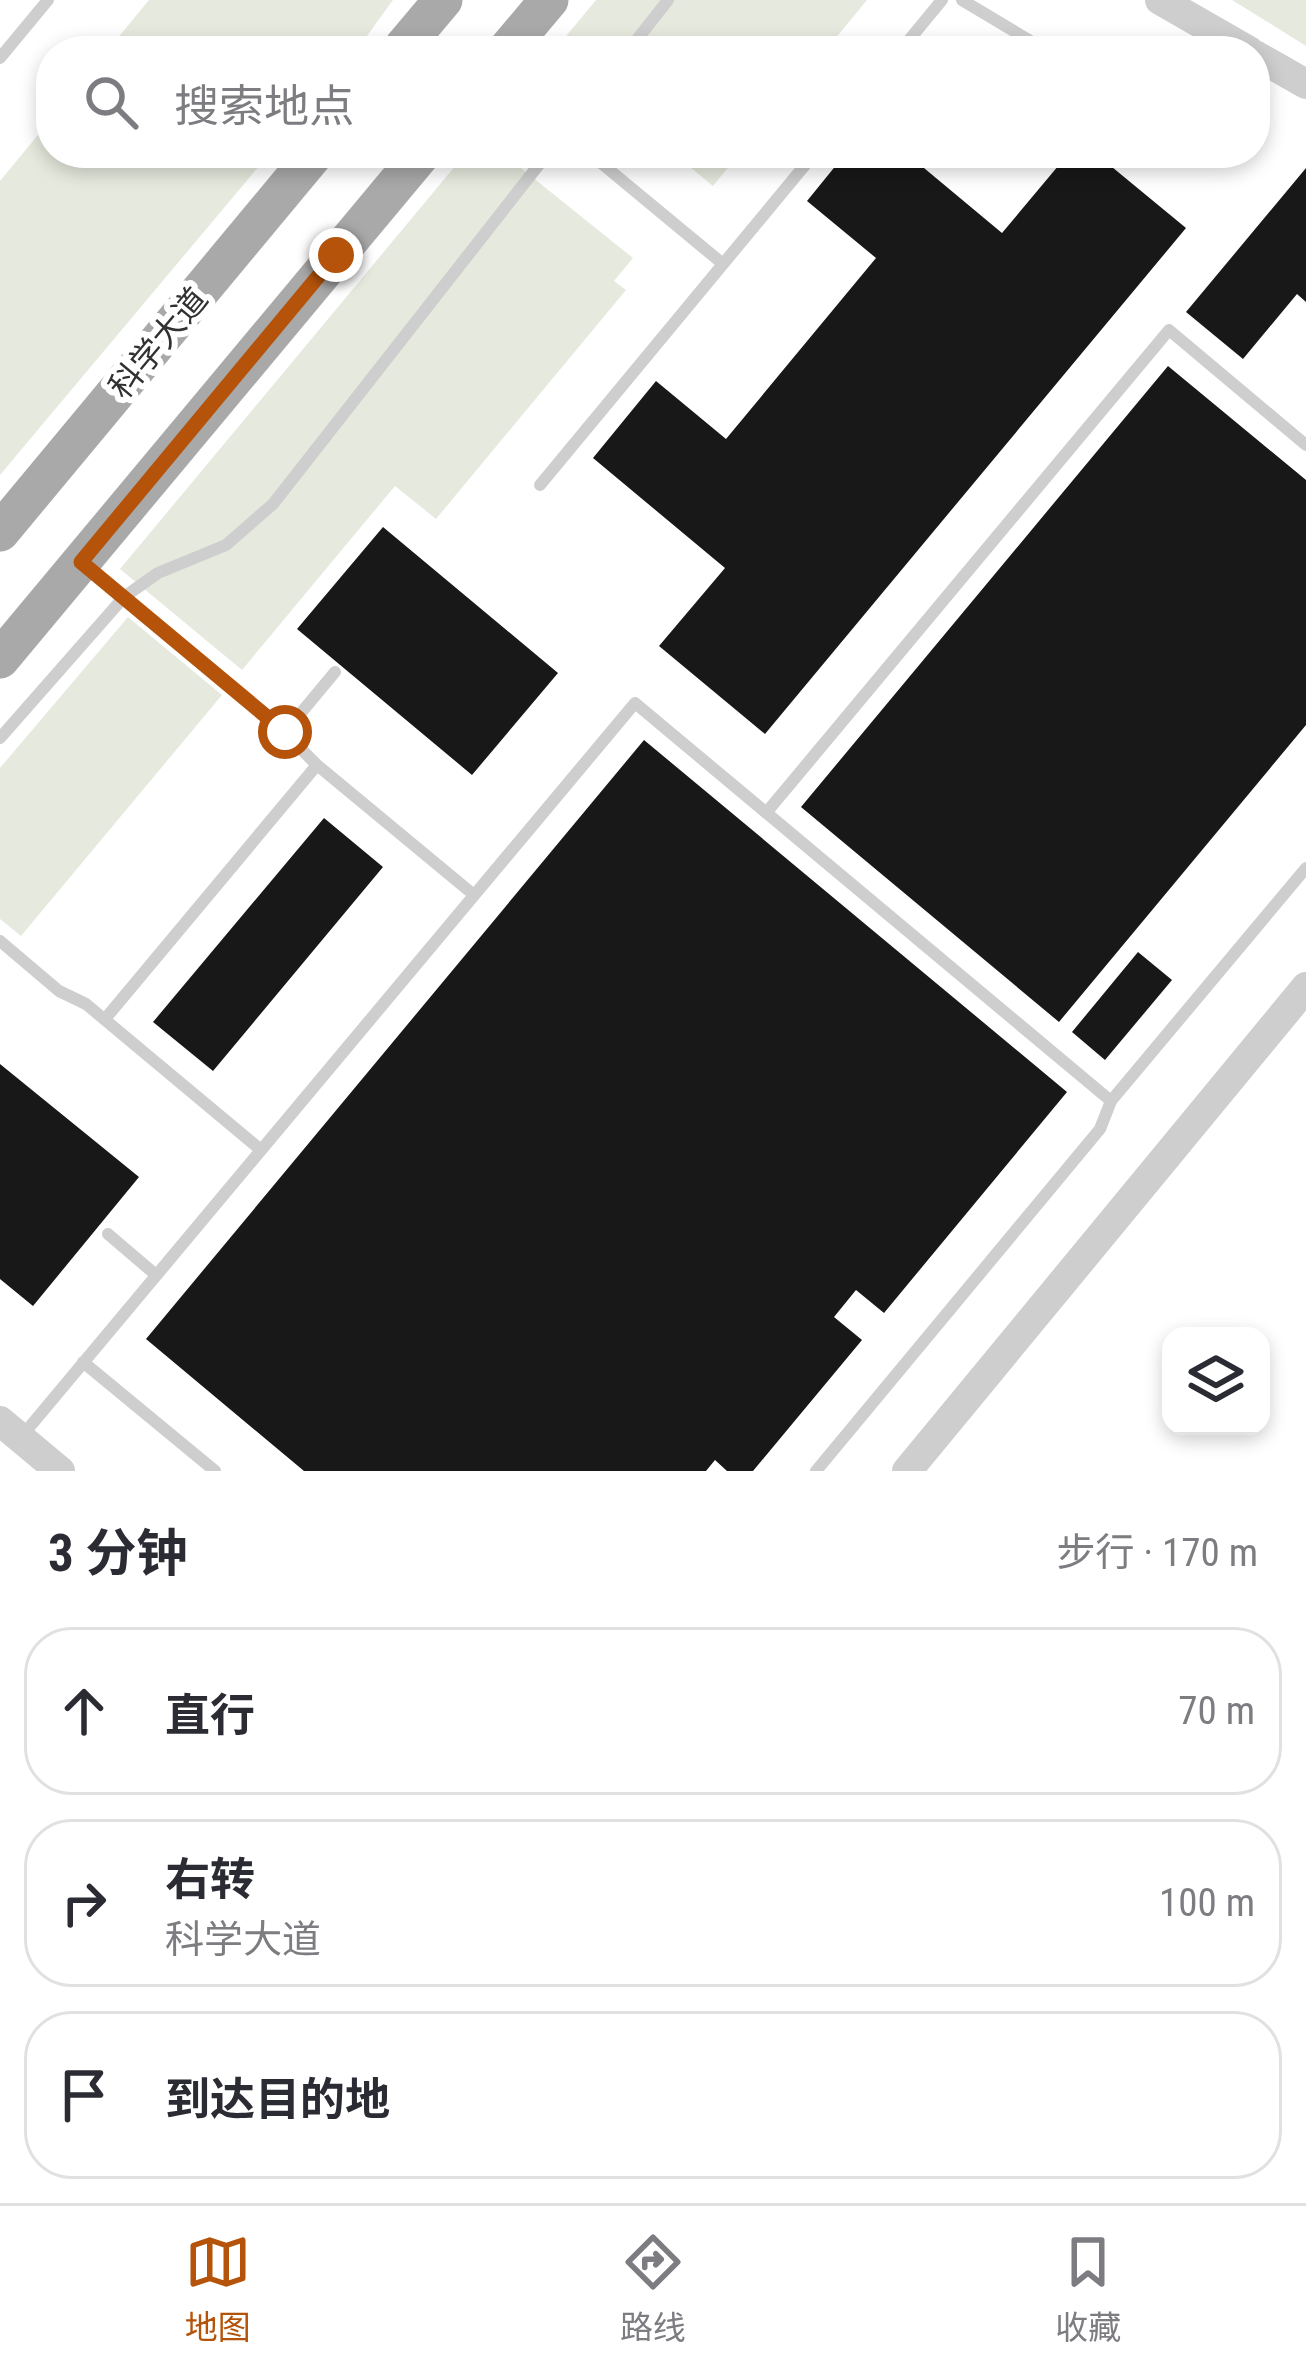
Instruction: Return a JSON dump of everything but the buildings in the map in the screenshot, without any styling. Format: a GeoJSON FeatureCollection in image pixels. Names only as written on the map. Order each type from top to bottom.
{"type":"FeatureCollection","features":[{"type":"Feature","properties":{"kind":"main road"},"geometry":{"type":"LineString","coordinates":[[413,36],[443,0]]}},
{"type":"Feature","properties":{"kind":"main road"},"geometry":{"type":"LineString","coordinates":[[519,36],[549,0]]}},
{"type":"Feature","properties":{"kind":"main road","name":"科学大道"},"geometry":{"type":"LineString","coordinates":[[0,532],[303,168]]}},
{"type":"Feature","properties":{"kind":"main road"},"geometry":{"type":"LineString","coordinates":[[0,659],[409,168]]}},
{"type":"Feature","properties":{"kind":"street"},"geometry":{"type":"LineString","coordinates":[[1160,0],[1220,36]]}},
{"type":"Feature","properties":{"kind":"street"},"geometry":{"type":"LineString","coordinates":[[1270,64],[1306,84]]}},
{"type":"Feature","properties":{"kind":"street"},"geometry":{"type":"LineString","coordinates":[[907,1471],[1306,986]]}},
{"type":"Feature","properties":{"kind":"street"},"geometry":{"type":"LineString","coordinates":[[10,1430],[60,1471]]}},
{"type":"Feature","properties":{"kind":"lane"},"geometry":{"type":"LineString","coordinates":[[0,58],[48,0]]}},
{"type":"Feature","properties":{"kind":"lane"},"geometry":{"type":"LineString","coordinates":[[640,36],[668,0]]}},
{"type":"Feature","properties":{"kind":"lane"},"geometry":{"type":"LineString","coordinates":[[913,36],[943,0]]}},
{"type":"Feature","properties":{"kind":"lane"},"geometry":{"type":"LineString","coordinates":[[962,0],[1022,36]]}},
{"type":"Feature","properties":{"kind":"lane"},"geometry":{"type":"LineString","coordinates":[[0,738],[124,597],[158,573],[226,544],[273,504],[536,168]]}},
{"type":"Feature","properties":{"kind":"lane"},"geometry":{"type":"LineString","coordinates":[[607,168],[723,265]]}},
{"type":"Feature","properties":{"kind":"lane"},"geometry":{"type":"LineString","coordinates":[[540,485],[803,168]]}},
{"type":"Feature","properties":{"kind":"lane"},"geometry":{"type":"LineString","coordinates":[[766,813],[1169,330],[1306,445]]}},
{"type":"Feature","properties":{"kind":"lane"},"geometry":{"type":"LineString","coordinates":[[81,562],[474,896]]}},
{"type":"Feature","properties":{"kind":"lane"},"geometry":{"type":"LineString","coordinates":[[285,732],[335,671]]}},
{"type":"Feature","properties":{"kind":"lane"},"geometry":{"type":"LineString","coordinates":[[10,1430],[83,1362],[634,703],[1111,1102]]}},
{"type":"Feature","properties":{"kind":"lane"},"geometry":{"type":"LineString","coordinates":[[105,1019],[316,765]]}},
{"type":"Feature","properties":{"kind":"lane"},"geometry":{"type":"LineString","coordinates":[[816,1471],[1100,1129],[1111,1102],[1306,868]]}},
{"type":"Feature","properties":{"kind":"lane"},"geometry":{"type":"LineString","coordinates":[[0,941],[59,991],[105,1019],[261,1150]]}},
{"type":"Feature","properties":{"kind":"lane"},"geometry":{"type":"LineString","coordinates":[[108,1234],[157,1275]]}},
{"type":"Feature","properties":{"kind":"lane"},"geometry":{"type":"LineString","coordinates":[[83,1362],[215,1471]]}},
{"type":"Feature","properties":{"kind":"shaded area"},"geometry":{"type":"Polygon","coordinates":[[[149,0],[393,0],[367,36],[119,36],[149,0]]]}},
{"type":"Feature","properties":{"kind":"shaded area"},"geometry":{"type":"Polygon","coordinates":[[[596,0],[867,0],[837,36],[567,35],[596,0]]]}},
{"type":"Feature","properties":{"kind":"shaded area"},"geometry":{"type":"Polygon","coordinates":[[[1232,0],[1306,0],[1306,46],[1232,0]]]}},
{"type":"Feature","properties":{"kind":"shaded area"},"geometry":{"type":"Polygon","coordinates":[[[36,137],[36,168],[257,168],[0,475],[0,181],[36,137]]]}},
{"type":"Feature","properties":{"kind":"shaded area"},"geometry":{"type":"Polygon","coordinates":[[[454,168],[521,168],[633,258],[614,281],[626,290],[436,519],[395,486],[242,670],[120,569],[454,168]]]}},
{"type":"Feature","properties":{"kind":"shaded area"},"geometry":{"type":"Polygon","coordinates":[[[691,168],[728,168],[713,186],[691,168]]]}},
{"type":"Feature","properties":{"kind":"shaded area"},"geometry":{"type":"Polygon","coordinates":[[[128,617],[222,695],[21,936],[0,919],[0,768],[128,617]]]}},
{"type":"Feature","properties":{"kind":"route"},"geometry":{"type":"LineString","coordinates":[[285,732],[81,562],[336,255]]}}]}
